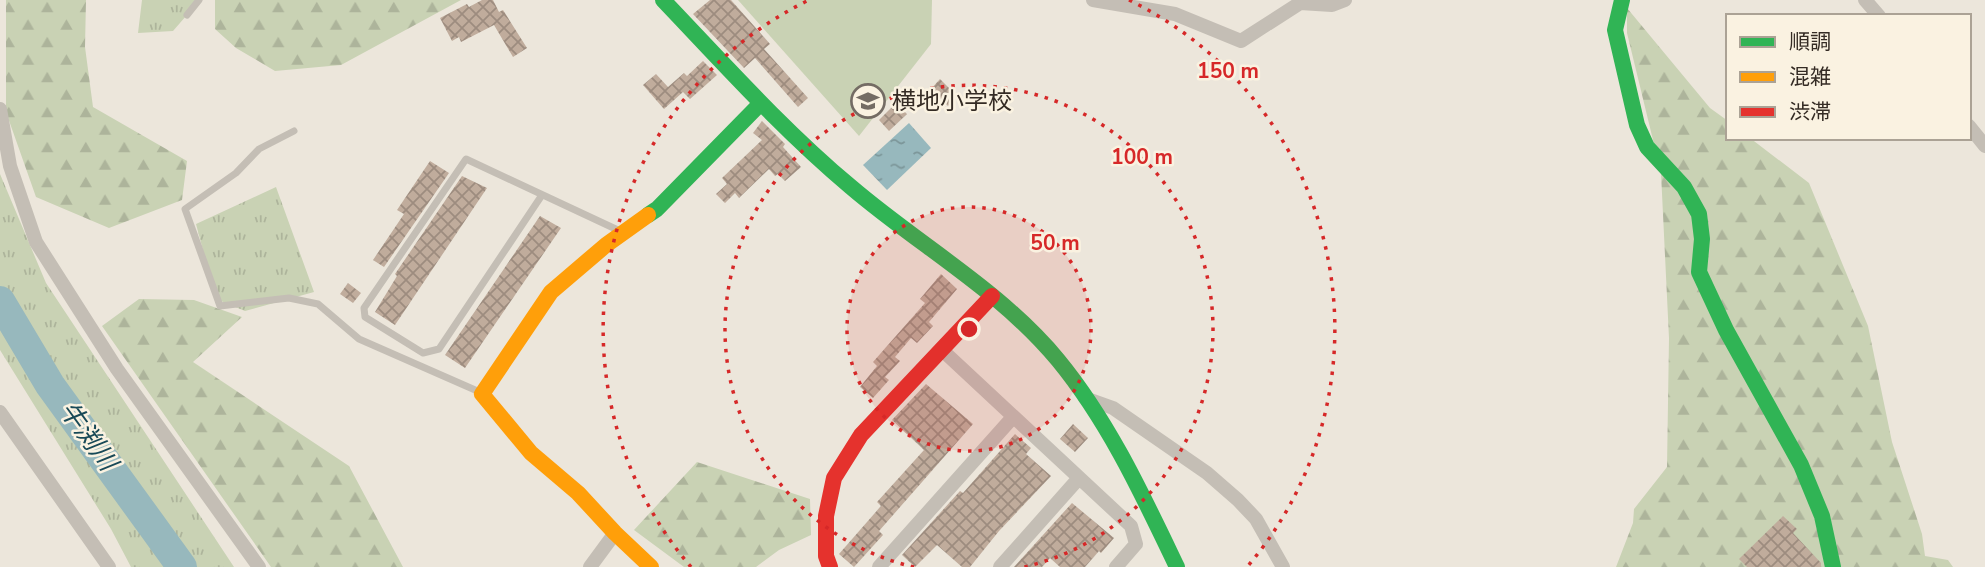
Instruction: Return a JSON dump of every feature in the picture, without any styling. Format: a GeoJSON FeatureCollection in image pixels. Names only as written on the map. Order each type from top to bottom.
{"type":"FeatureCollection","features":[{"type":"Feature","properties":{"kind":"street"},"geometry":{"type":"LineString","coordinates":[[663,0],[761,103],[879,210],[944,256],[1032,333],[1071,377],[1101,420],[1125,461],[1177,567]]}},
{"type":"Feature","properties":{"kind":"street"},"geometry":{"type":"LineString","coordinates":[[1093,0],[1175,14],[1241,41],[1300,3],[1332,5],[1346,0]]}},
{"type":"Feature","properties":{"kind":"street"},"geometry":{"type":"LineString","coordinates":[[1622,0],[1615,30],[1637,125],[1647,147],[1684,187],[1699,214],[1702,239],[1699,272],[1726,330],[1801,465],[1822,516],[1833,567]]}},
{"type":"Feature","properties":{"kind":"street"},"geometry":{"type":"LineString","coordinates":[[1865,0],[1877,14]]}},
{"type":"Feature","properties":{"kind":"street"},"geometry":{"type":"LineString","coordinates":[[651,567],[578,494],[531,453],[482,394],[551,292],[624,232],[657,209],[761,103]]}},
{"type":"Feature","properties":{"kind":"street"},"geometry":{"type":"LineString","coordinates":[[0,109],[10,166],[36,242],[117,369],[259,567]]}},
{"type":"Feature","properties":{"kind":"street"},"geometry":{"type":"LineString","coordinates":[[1971,128],[1985,146]]}},
{"type":"Feature","properties":{"kind":"street"},"geometry":{"type":"LineString","coordinates":[[830,567],[826,556],[826,516],[834,478],[861,435],[992,296]]}},
{"type":"Feature","properties":{"kind":"street"},"geometry":{"type":"LineString","coordinates":[[941,349],[1131,527],[1136,544],[1116,567]]}},
{"type":"Feature","properties":{"kind":"street"},"geometry":{"type":"LineString","coordinates":[[1085,398],[1113,408],[1207,473],[1256,519],[1283,567]]}},
{"type":"Feature","properties":{"kind":"street"},"geometry":{"type":"LineString","coordinates":[[0,412],[109,567]]}},
{"type":"Feature","properties":{"kind":"street"},"geometry":{"type":"LineString","coordinates":[[879,567],[1013,417]]}},
{"type":"Feature","properties":{"kind":"street"},"geometry":{"type":"LineString","coordinates":[[1000,567],[1079,478]]}},
{"type":"Feature","properties":{"kind":"street"},"geometry":{"type":"LineString","coordinates":[[590,567],[615,533]]}},
{"type":"Feature","properties":{"kind":"lane"},"geometry":{"type":"LineString","coordinates":[[187,15],[199,0]]}},
{"type":"Feature","properties":{"kind":"lane"},"geometry":{"type":"LineString","coordinates":[[294,131],[259,149],[236,173],[185,209],[220,306],[289,298],[318,304],[359,339],[482,394]]}},
{"type":"Feature","properties":{"kind":"lane"},"geometry":{"type":"LineString","coordinates":[[542,195],[439,349],[423,353],[365,317],[364,308],[466,159],[624,232]]}},
{"type":"Feature","properties":{"kind":"green space"},"geometry":{"type":"Polygon","coordinates":[[[6,0],[86,0],[85,47],[93,107],[187,161],[182,200],[109,228],[36,197],[6,112],[6,0]]]}},
{"type":"Feature","properties":{"kind":"green space"},"geometry":{"type":"Polygon","coordinates":[[[142,0],[200,0],[173,31],[138,33],[142,0]]]}},
{"type":"Feature","properties":{"kind":"green space"},"geometry":{"type":"Polygon","coordinates":[[[215,0],[461,0],[341,65],[275,71],[236,48],[215,29],[215,0]]]}},
{"type":"Feature","properties":{"kind":"green space"},"geometry":{"type":"Polygon","coordinates":[[[738,0],[932,0],[931,44],[859,136],[738,0]]]}},
{"type":"Feature","properties":{"kind":"green space"},"geometry":{"type":"Polygon","coordinates":[[[1627,8],[1710,108],[1726,120],[1726,140],[1753,140],[1809,183],[1868,326],[1892,442],[1922,534],[1925,556],[1948,560],[1953,567],[1616,567],[1633,523],[1634,509],[1667,467],[1669,338],[1661,173],[1627,33],[1627,8]]]}},
{"type":"Feature","properties":{"kind":"green space"},"geometry":{"type":"Polygon","coordinates":[[[0,174],[46,283],[234,567],[131,567],[111,529],[0,350],[0,174]]]}},
{"type":"Feature","properties":{"kind":"green space"},"geometry":{"type":"Polygon","coordinates":[[[276,187],[314,292],[245,311],[216,299],[196,224],[276,187]]]}},
{"type":"Feature","properties":{"kind":"green space"},"geometry":{"type":"Polygon","coordinates":[[[139,299],[194,300],[242,317],[193,362],[349,466],[403,567],[271,567],[102,326],[139,299]]]}},
{"type":"Feature","properties":{"kind":"green space"},"geometry":{"type":"Polygon","coordinates":[[[697,462],[810,499],[811,535],[779,550],[756,567],[684,567],[634,530],[697,462]]]}},
{"type":"Feature","properties":{"kind":"water"},"geometry":{"type":"Polygon","coordinates":[[[909,123],[931,148],[887,190],[863,165],[909,123]]]}},
{"type":"Feature","properties":{"kind":"building"},"geometry":{"type":"Polygon","coordinates":[[[482,0],[493,0],[499,12],[503,10],[527,48],[513,57],[494,25],[461,42],[459,37],[452,41],[440,18],[467,4],[469,7],[482,0]]]}},
{"type":"Feature","properties":{"kind":"building"},"geometry":{"type":"Polygon","coordinates":[[[710,0],[731,0],[770,44],[764,49],[808,98],[798,107],[755,58],[744,68],[693,14],[710,0]]]}},
{"type":"Feature","properties":{"kind":"building"},"geometry":{"type":"Polygon","coordinates":[[[703,61],[717,75],[690,99],[683,92],[664,109],[643,85],[656,74],[668,87],[684,73],[687,76],[703,61]]]}},
{"type":"Feature","properties":{"kind":"building"},"geometry":{"type":"Polygon","coordinates":[[[940,79],[957,96],[948,106],[931,89],[940,79]]]}},
{"type":"Feature","properties":{"kind":"building"},"geometry":{"type":"Polygon","coordinates":[[[896,103],[907,114],[889,131],[879,120],[896,103]]]}},
{"type":"Feature","properties":{"kind":"building"},"geometry":{"type":"Polygon","coordinates":[[[762,121],[785,144],[783,147],[801,167],[785,181],[769,169],[739,198],[735,193],[725,203],[716,194],[727,184],[722,178],[762,140],[753,133],[762,121]]]}},
{"type":"Feature","properties":{"kind":"building"},"geometry":{"type":"Polygon","coordinates":[[[430,161],[449,173],[384,267],[373,260],[404,214],[397,210],[430,161]]]}},
{"type":"Feature","properties":{"kind":"building"},"geometry":{"type":"Polygon","coordinates":[[[462,176],[487,188],[395,325],[375,312],[397,276],[395,274],[462,176]]]}},
{"type":"Feature","properties":{"kind":"building"},"geometry":{"type":"Polygon","coordinates":[[[540,216],[561,228],[465,368],[445,355],[540,216]]]}},
{"type":"Feature","properties":{"kind":"building"},"geometry":{"type":"Polygon","coordinates":[[[941,274],[957,289],[929,322],[933,326],[917,343],[911,338],[895,357],[900,361],[885,377],[889,380],[873,398],[860,387],[877,366],[873,362],[925,303],[920,299],[941,274]]]}},
{"type":"Feature","properties":{"kind":"building"},"geometry":{"type":"Polygon","coordinates":[[[348,283],[361,293],[353,303],[340,294],[348,283]]]}},
{"type":"Feature","properties":{"kind":"building"},"geometry":{"type":"Polygon","coordinates":[[[926,384],[973,424],[879,531],[883,535],[854,567],[839,554],[881,506],[877,502],[924,450],[892,420],[926,384]]]}},
{"type":"Feature","properties":{"kind":"building"},"geometry":{"type":"Polygon","coordinates":[[[1073,424],[1088,438],[1075,452],[1060,439],[1073,424]]]}},
{"type":"Feature","properties":{"kind":"building"},"geometry":{"type":"Polygon","coordinates":[[[1015,434],[1031,448],[1026,454],[1051,476],[999,531],[970,567],[962,567],[937,545],[915,567],[902,555],[960,491],[963,493],[1015,434]]]}},
{"type":"Feature","properties":{"kind":"building"},"geometry":{"type":"Polygon","coordinates":[[[1072,503],[1114,538],[1101,553],[1099,551],[1085,567],[1060,567],[1050,558],[1042,567],[1014,567],[1072,503]]]}},
{"type":"Feature","properties":{"kind":"building"},"geometry":{"type":"Polygon","coordinates":[[[1783,516],[1797,529],[1793,533],[1821,563],[1821,567],[1747,567],[1739,559],[1783,516]]]}},
{"type":"Feature","properties":{"kind":"waterway","name":"牛渕川"},"geometry":{"type":"LineString","coordinates":[[0,301],[50,385],[182,567]]}},
{"type":"Feature","properties":{"kind":"traffic: fast"},"geometry":{"type":"LineString","coordinates":[[663,0],[754,96],[826,165],[877,209],[985,290],[1035,335],[1058,360],[1109,434],[1177,567]]}},
{"type":"Feature","properties":{"kind":"traffic: fast"},"geometry":{"type":"LineString","coordinates":[[1622,0],[1615,30],[1637,125],[1647,147],[1684,187],[1699,214],[1702,239],[1699,272],[1726,330],[1801,465],[1822,516],[1833,567]]}},
{"type":"Feature","properties":{"kind":"traffic: fast"},"geometry":{"type":"LineString","coordinates":[[648,215],[761,103]]}},
{"type":"Feature","properties":{"kind":"traffic: slow"},"geometry":{"type":"LineString","coordinates":[[648,215],[606,245],[551,292],[482,394],[531,453],[578,493],[651,567]]}},
{"type":"Feature","properties":{"kind":"traffic: jam"},"geometry":{"type":"LineString","coordinates":[[830,567],[826,556],[826,516],[834,478],[861,435],[992,296]]}},
{"type":"Feature","properties":{"kind":"place","name":"横地小学校"},"geometry":{"type":"Point","coordinates":[868,101]}}]}
